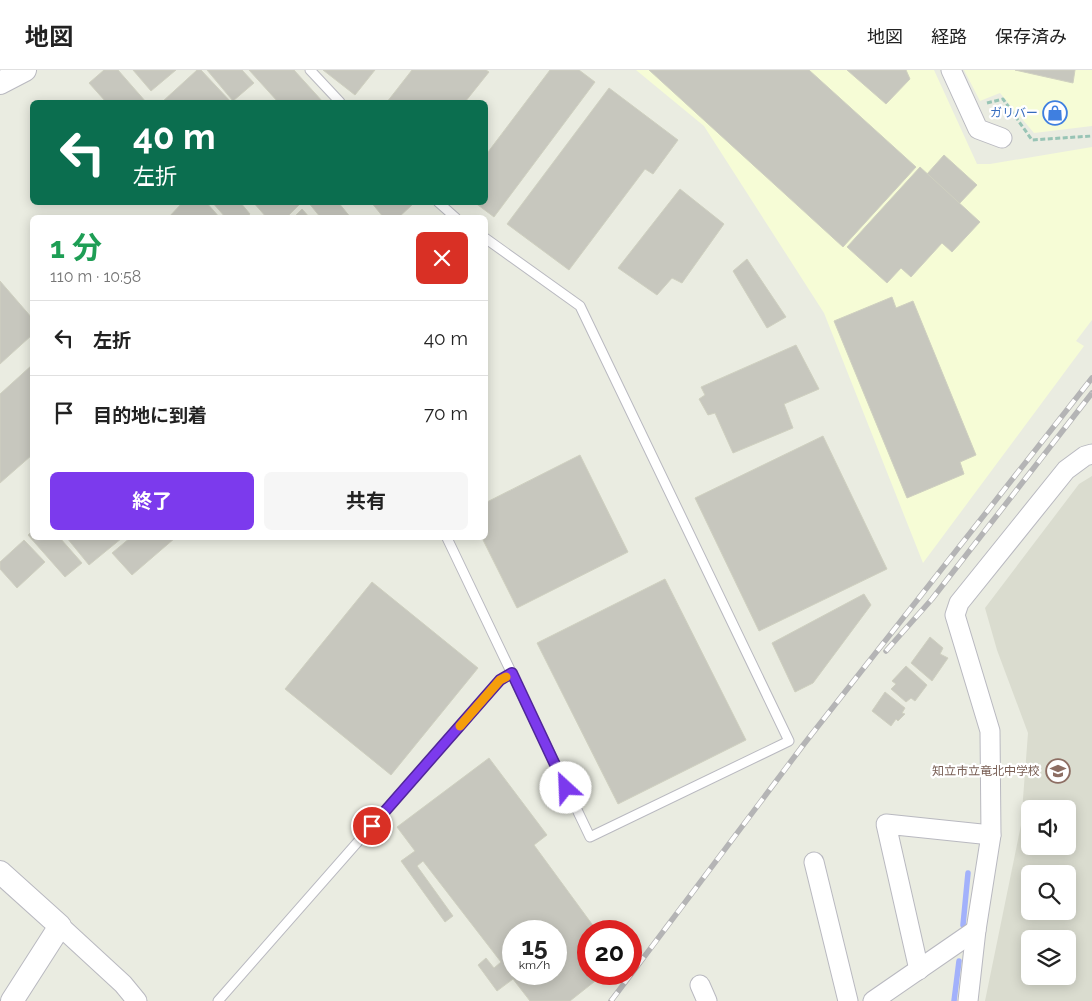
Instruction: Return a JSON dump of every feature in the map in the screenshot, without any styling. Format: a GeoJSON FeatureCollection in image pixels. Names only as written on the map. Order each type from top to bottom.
{"type":"FeatureCollection","features":[{"type":"Feature","properties":{"kind":"street"},"geometry":{"type":"LineString","coordinates":[[0,83],[24,70]]}},
{"type":"Feature","properties":{"kind":"street"},"geometry":{"type":"LineString","coordinates":[[951,70],[978,129],[1002,138]]}},
{"type":"Feature","properties":{"kind":"street"},"geometry":{"type":"LineString","coordinates":[[968,1001],[976,930],[991,835],[990,731],[955,616],[960,603],[1066,470],[1085,456],[1092,454]]}},
{"type":"Feature","properties":{"kind":"street"},"geometry":{"type":"LineString","coordinates":[[919,970],[886,824],[991,835]]}},
{"type":"Feature","properties":{"kind":"street"},"geometry":{"type":"LineString","coordinates":[[814,862],[848,1001]]}},
{"type":"Feature","properties":{"kind":"street"},"geometry":{"type":"LineString","coordinates":[[0,872],[123,984],[137,1001]]}},
{"type":"Feature","properties":{"kind":"street"},"geometry":{"type":"LineString","coordinates":[[12,1001],[60,926]]}},
{"type":"Feature","properties":{"kind":"street"},"geometry":{"type":"LineString","coordinates":[[873,1001],[976,930]]}},
{"type":"Feature","properties":{"kind":"lane"},"geometry":{"type":"LineString","coordinates":[[310,70],[338,100]]}},
{"type":"Feature","properties":{"kind":"lane"},"geometry":{"type":"LineString","coordinates":[[448,540],[590,836],[789,741],[580,306],[488,240]]}},
{"type":"Feature","properties":{"kind":"lane"},"geometry":{"type":"LineString","coordinates":[[218,1001],[500,680],[512,673]]}},
{"type":"Feature","properties":{"kind":"path"},"geometry":{"type":"LineString","coordinates":[[985,103],[1003,99],[1032,140],[1092,136]]}},
{"type":"Feature","properties":{"kind":"shaded area"},"geometry":{"type":"Polygon","coordinates":[[[636,70],[934,70],[977,164],[990,164],[1092,147],[1092,320],[1076,341],[1084,346],[923,563],[824,313],[704,126],[636,70]]]}},
{"type":"Feature","properties":{"kind":"shaded area","name":"ガリバー"},"geometry":{"type":"Polygon","coordinates":[[[964,70],[1092,70],[1092,126],[1034,133],[1000,93],[980,101],[964,70]]]}},
{"type":"Feature","properties":{"kind":"shaded area","name":"知立市立竜北中学校"},"geometry":{"type":"Polygon","coordinates":[[[1092,476],[1092,1001],[985,1001],[1021,825],[1021,855],[1076,855],[1076,800],[1023,800],[1028,733],[997,650],[985,608],[1079,484],[1092,476]]]}},
{"type":"Feature","properties":{"kind":"building"},"geometry":{"type":"Polygon","coordinates":[[[104,70],[118,70],[144,100],[104,100],[89,83],[104,70]]]}},
{"type":"Feature","properties":{"kind":"building"},"geometry":{"type":"Polygon","coordinates":[[[133,70],[176,70],[151,91],[133,70]]]}},
{"type":"Feature","properties":{"kind":"building"},"geometry":{"type":"Polygon","coordinates":[[[197,70],[201,70],[229,100],[164,100],[197,70]]]}},
{"type":"Feature","properties":{"kind":"building"},"geometry":{"type":"Polygon","coordinates":[[[207,70],[242,70],[254,83],[232,100],[207,70]]]}},
{"type":"Feature","properties":{"kind":"building"},"geometry":{"type":"Polygon","coordinates":[[[249,70],[294,70],[321,100],[276,100],[249,70]]]}},
{"type":"Feature","properties":{"kind":"building"},"geometry":{"type":"Polygon","coordinates":[[[323,70],[375,70],[355,95],[323,70]]]}},
{"type":"Feature","properties":{"kind":"building"},"geometry":{"type":"Polygon","coordinates":[[[412,70],[486,70],[489,72],[467,100],[389,100],[412,70]]]}},
{"type":"Feature","properties":{"kind":"building"},"geometry":{"type":"Polygon","coordinates":[[[550,70],[579,70],[595,82],[494,217],[478,205],[488,205],[488,152],[550,70]]]}},
{"type":"Feature","properties":{"kind":"building"},"geometry":{"type":"Polygon","coordinates":[[[649,70],[809,70],[916,167],[843,247],[649,70]]]}},
{"type":"Feature","properties":{"kind":"building"},"geometry":{"type":"Polygon","coordinates":[[[847,70],[906,70],[910,79],[886,104],[847,70]]]}},
{"type":"Feature","properties":{"kind":"building"},"geometry":{"type":"Polygon","coordinates":[[[1015,70],[1075,70],[1073,83],[1015,70]]]}},
{"type":"Feature","properties":{"kind":"building"},"geometry":{"type":"Polygon","coordinates":[[[609,88],[678,140],[653,174],[645,169],[569,270],[507,224],[609,88]]]}},
{"type":"Feature","properties":{"kind":"building"},"geometry":{"type":"Polygon","coordinates":[[[944,155],[977,185],[959,204],[927,174],[944,155]]]}},
{"type":"Feature","properties":{"kind":"building"},"geometry":{"type":"Polygon","coordinates":[[[920,167],[980,222],[952,252],[942,243],[911,277],[901,268],[887,283],[847,247],[920,167]]]}},
{"type":"Feature","properties":{"kind":"building"},"geometry":{"type":"Polygon","coordinates":[[[680,189],[724,224],[682,283],[672,278],[657,295],[618,268],[680,189]]]}},
{"type":"Feature","properties":{"kind":"building"},"geometry":{"type":"Polygon","coordinates":[[[180,205],[209,205],[217,215],[171,215],[180,205]]]}},
{"type":"Feature","properties":{"kind":"building"},"geometry":{"type":"Polygon","coordinates":[[[215,205],[242,205],[250,214],[249,215],[223,215],[215,205]]]}},
{"type":"Feature","properties":{"kind":"building"},"geometry":{"type":"Polygon","coordinates":[[[256,205],[299,205],[289,215],[264,215],[256,205]]]}},
{"type":"Feature","properties":{"kind":"building"},"geometry":{"type":"Polygon","coordinates":[[[310,205],[340,205],[349,215],[319,215],[310,205]]]}},
{"type":"Feature","properties":{"kind":"building"},"geometry":{"type":"Polygon","coordinates":[[[373,205],[412,205],[401,215],[382,215],[373,205]]]}},
{"type":"Feature","properties":{"kind":"building"},"geometry":{"type":"Polygon","coordinates":[[[302,209],[307,215],[296,215],[302,209]]]}},
{"type":"Feature","properties":{"kind":"building"},"geometry":{"type":"Polygon","coordinates":[[[747,259],[786,317],[767,328],[733,271],[747,259]]]}},
{"type":"Feature","properties":{"kind":"building"},"geometry":{"type":"Polygon","coordinates":[[[0,281],[30,316],[30,337],[0,364],[0,281]]]}},
{"type":"Feature","properties":{"kind":"building"},"geometry":{"type":"Polygon","coordinates":[[[892,297],[896,308],[913,301],[976,455],[960,462],[964,474],[907,498],[834,321],[892,297]]]}},
{"type":"Feature","properties":{"kind":"building"},"geometry":{"type":"Polygon","coordinates":[[[796,345],[819,389],[784,404],[793,428],[733,453],[715,413],[708,415],[699,399],[705,395],[701,387],[796,345]]]}},
{"type":"Feature","properties":{"kind":"building"},"geometry":{"type":"Polygon","coordinates":[[[30,367],[30,457],[0,483],[0,394],[30,367]]]}},
{"type":"Feature","properties":{"kind":"building"},"geometry":{"type":"Polygon","coordinates":[[[823,436],[887,569],[759,631],[695,498],[823,436]]]}},
{"type":"Feature","properties":{"kind":"building"},"geometry":{"type":"Polygon","coordinates":[[[580,455],[628,552],[517,608],[483,540],[488,540],[488,501],[580,455]]]}},
{"type":"Feature","properties":{"kind":"building"},"geometry":{"type":"Polygon","coordinates":[[[24,540],[45,562],[17,588],[0,569],[0,562],[24,540]]]}},
{"type":"Feature","properties":{"kind":"building"},"geometry":{"type":"Polygon","coordinates":[[[32,540],[62,540],[82,563],[65,577],[32,540]]]}},
{"type":"Feature","properties":{"kind":"building"},"geometry":{"type":"Polygon","coordinates":[[[69,540],[120,540],[89,565],[69,540]]]}},
{"type":"Feature","properties":{"kind":"building"},"geometry":{"type":"Polygon","coordinates":[[[128,540],[173,540],[132,575],[112,553],[128,540]]]}},
{"type":"Feature","properties":{"kind":"building"},"geometry":{"type":"Polygon","coordinates":[[[665,579],[746,740],[618,804],[537,643],[665,579]]]}},
{"type":"Feature","properties":{"kind":"building"},"geometry":{"type":"Polygon","coordinates":[[[372,582],[478,668],[391,775],[285,689],[372,582]]]}},
{"type":"Feature","properties":{"kind":"building"},"geometry":{"type":"Polygon","coordinates":[[[864,594],[871,605],[813,683],[795,692],[772,643],[864,594]]]}},
{"type":"Feature","properties":{"kind":"building"},"geometry":{"type":"Polygon","coordinates":[[[930,637],[943,648],[940,654],[948,658],[932,681],[911,663],[930,637]]]}},
{"type":"Feature","properties":{"kind":"building"},"geometry":{"type":"Polygon","coordinates":[[[906,666],[927,685],[915,701],[911,698],[906,702],[891,689],[896,684],[892,681],[906,666]]]}},
{"type":"Feature","properties":{"kind":"building"},"geometry":{"type":"Polygon","coordinates":[[[885,692],[905,708],[902,713],[905,714],[898,721],[896,719],[891,726],[872,711],[885,692]]]}},
{"type":"Feature","properties":{"kind":"building"},"geometry":{"type":"Polygon","coordinates":[[[489,758],[547,835],[534,845],[589,920],[577,920],[577,985],[590,985],[570,1001],[530,1001],[518,985],[567,985],[567,920],[502,920],[502,985],[505,985],[497,991],[478,965],[486,958],[494,968],[501,962],[423,861],[417,866],[453,916],[445,922],[401,861],[415,851],[397,827],[489,758]]]}},
{"type":"Feature","properties":{"kind":"waterway"},"geometry":{"type":"LineString","coordinates":[[963,925],[968,873]]}},
{"type":"Feature","properties":{"kind":"waterway"},"geometry":{"type":"LineString","coordinates":[[954,1001],[959,961]]}},
{"type":"Feature","properties":{"kind":"railway"},"geometry":{"type":"LineString","coordinates":[[611,1001],[804,744],[1092,378]]}},
{"type":"Feature","properties":{"kind":"railway"},"geometry":{"type":"LineString","coordinates":[[886,651],[932,599],[1092,393]]}},
{"type":"Feature","properties":{"kind":"slow traffic"},"geometry":{"type":"LineString","coordinates":[[460,726],[500,680],[506,677]]}},
{"type":"Feature","properties":{"kind":"place","name":"ガリバー"},"geometry":{"type":"Point","coordinates":[1055,113]}},
{"type":"Feature","properties":{"kind":"place","name":"知立市立竜北中学校"},"geometry":{"type":"Point","coordinates":[1058,771]}},
{"type":"Feature","properties":{"kind":"route"},"geometry":{"type":"LineString","coordinates":[[372,826],[500,680],[512,673],[566,788]]}}]}
